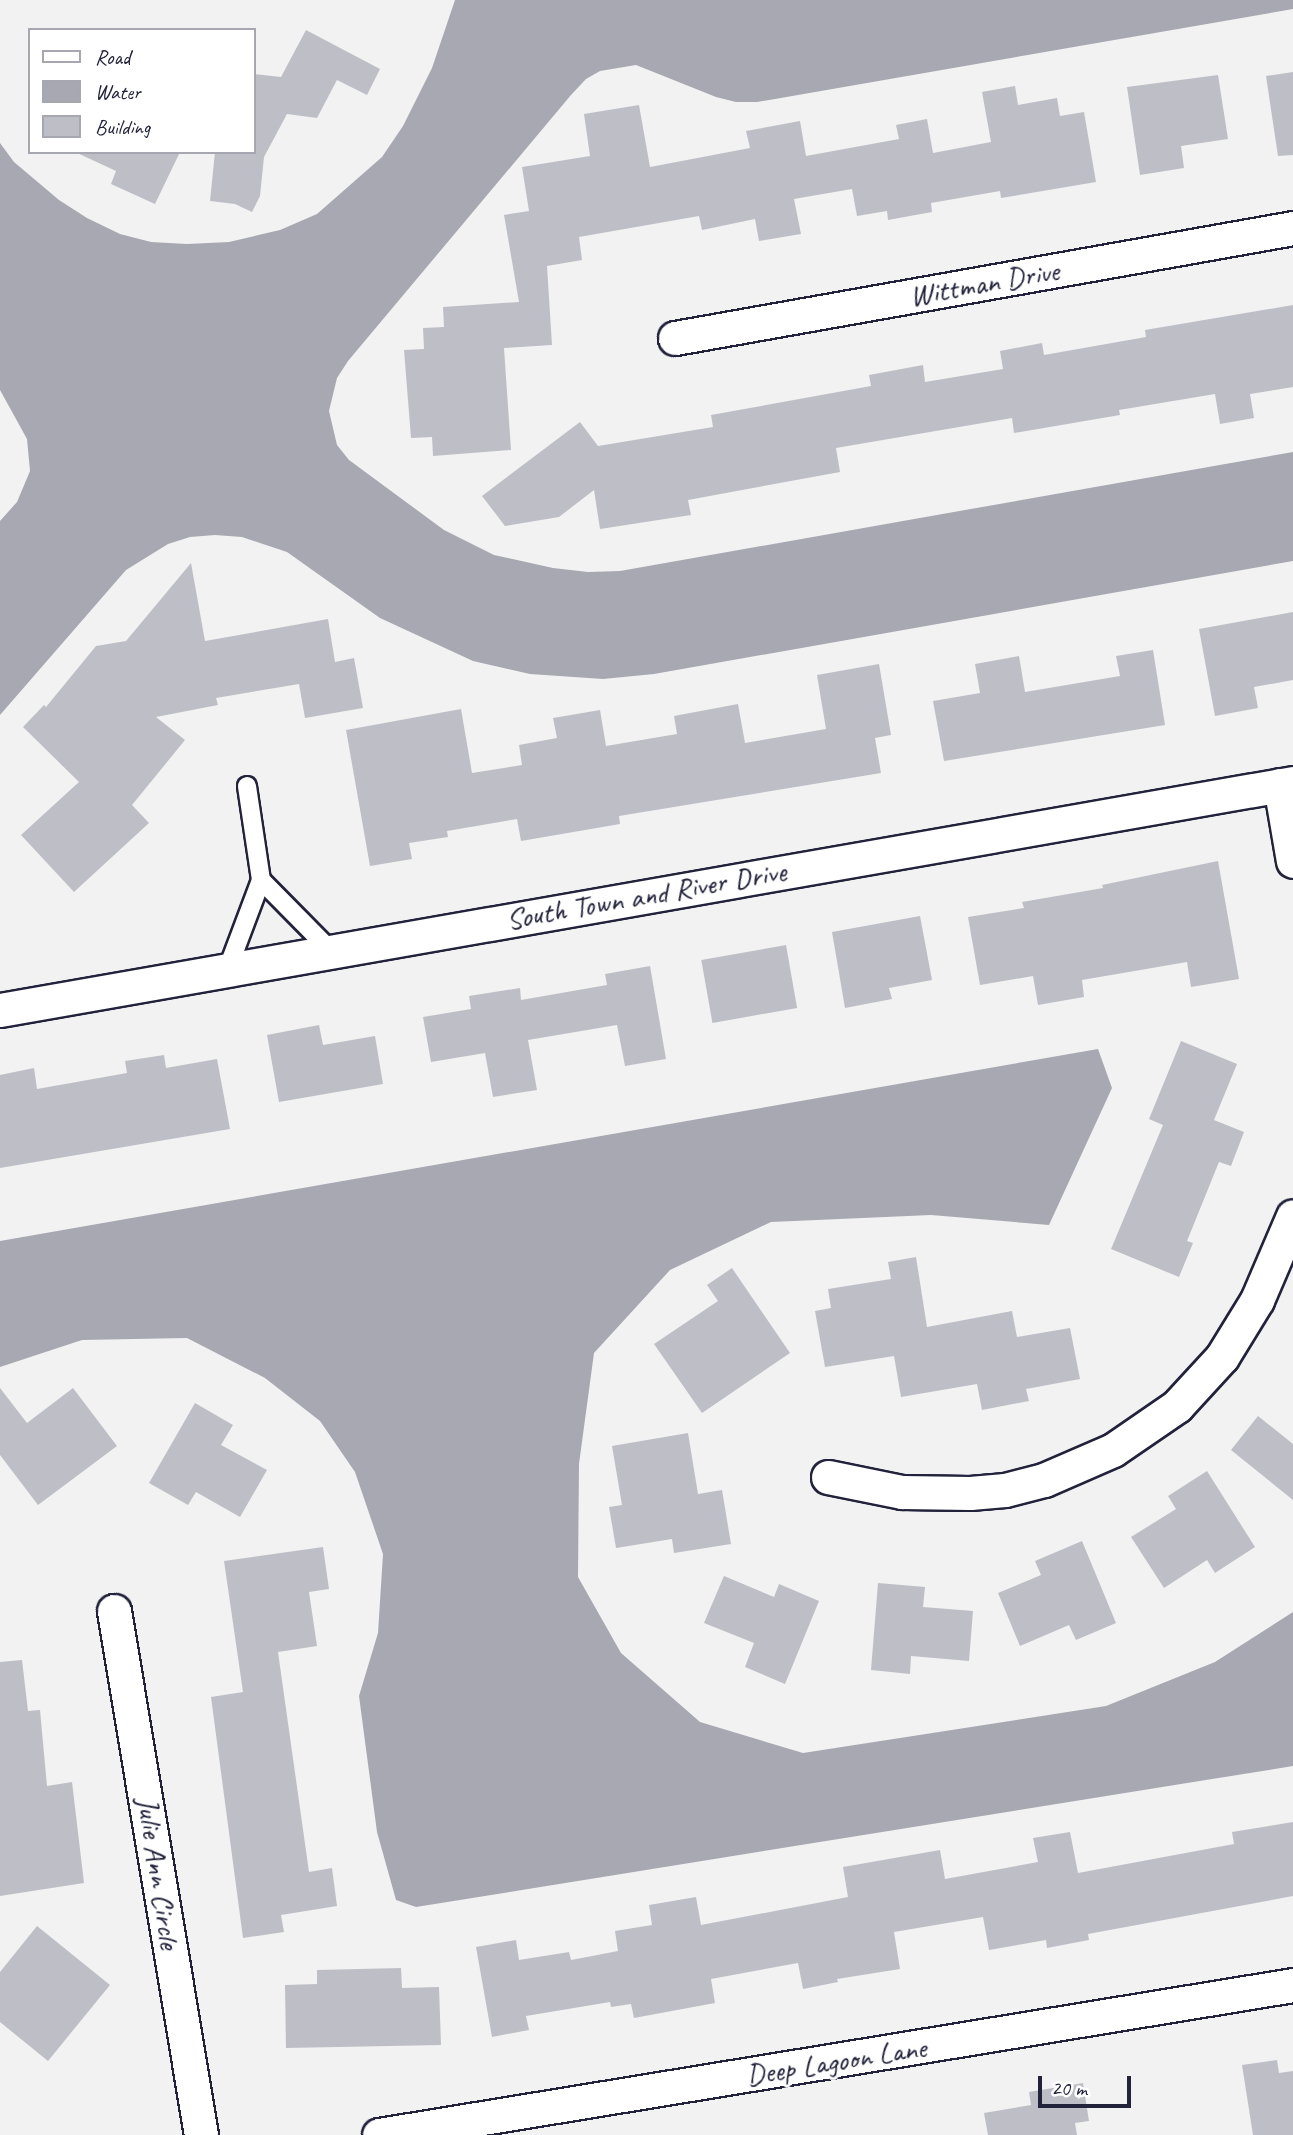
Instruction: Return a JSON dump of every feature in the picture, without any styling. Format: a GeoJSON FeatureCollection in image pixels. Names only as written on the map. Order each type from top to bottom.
{"type":"FeatureCollection","features":[{"type":"Feature","properties":{"kind":"street","name":"Wittman Drive"},"geometry":{"type":"LineString","coordinates":[[675,338],[1293,228]]}},
{"type":"Feature","properties":{"kind":"street"},"geometry":{"type":"LineString","coordinates":[[1286,784],[1293,861]]}},
{"type":"Feature","properties":{"kind":"street","name":"South Town and River Drive"},"geometry":{"type":"LineString","coordinates":[[0,1010],[1286,784]]}},
{"type":"Feature","properties":{"kind":"street"},"geometry":{"type":"LineString","coordinates":[[828,1477],[902,1492],[981,1492],[1044,1480],[1113,1450],[1177,1406],[1222,1357],[1257,1300],[1293,1216]]}},
{"type":"Feature","properties":{"kind":"street","name":"Julie Ann Circle"},"geometry":{"type":"LineString","coordinates":[[114,1611],[201,2135]]}},
{"type":"Feature","properties":{"kind":"street","name":"Deep Lagoon Lane"},"geometry":{"type":"LineString","coordinates":[[379,2135],[1293,1985]]}},
{"type":"Feature","properties":{"kind":"lane"},"geometry":{"type":"LineString","coordinates":[[228,968],[261,880],[247,786]]}},
{"type":"Feature","properties":{"kind":"lane"},"geometry":{"type":"LineString","coordinates":[[261,880],[330,950]]}},
{"type":"Feature","properties":{"kind":"water"},"geometry":{"type":"Polygon","coordinates":[[[455,0],[1293,0],[1293,9],[757,102],[736,102],[716,97],[636,65],[600,71],[586,79],[571,95],[348,361],[337,378],[329,411],[337,445],[349,460],[444,530],[494,555],[553,568],[588,572],[620,571],[1293,452],[1293,561],[654,674],[603,679],[530,674],[473,661],[380,618],[287,552],[242,537],[190,537],[168,544],[126,570],[0,715],[0,521],[17,502],[30,471],[27,439],[0,390],[0,143],[14,162],[59,200],[120,234],[151,242],[187,244],[229,242],[280,230],[317,214],[382,157],[403,126],[432,68],[455,0]]]}},
{"type":"Feature","properties":{"kind":"water"},"geometry":{"type":"Polygon","coordinates":[[[1098,1049],[1112,1088],[1049,1225],[931,1215],[771,1222],[670,1270],[594,1353],[579,1464],[578,1577],[621,1653],[700,1722],[803,1753],[1106,1706],[1215,1662],[1293,1612],[1293,1766],[416,1907],[396,1900],[377,1832],[359,1696],[378,1633],[383,1554],[355,1472],[320,1421],[265,1378],[187,1338],[82,1340],[0,1367],[0,1241],[1098,1049]]]}},
{"type":"Feature","properties":{"kind":"building"},"geometry":{"type":"Polygon","coordinates":[[[306,30],[380,69],[367,95],[337,80],[317,118],[287,114],[264,157],[260,196],[252,212],[235,204],[210,201],[215,154],[256,154],[256,74],[281,77],[306,30]]]}},
{"type":"Feature","properties":{"kind":"building"},"geometry":{"type":"Polygon","coordinates":[[[1293,72],[1293,155],[1278,156],[1266,76],[1293,72]]]}},
{"type":"Feature","properties":{"kind":"building"},"geometry":{"type":"Polygon","coordinates":[[[1218,75],[1228,139],[1181,146],[1184,168],[1140,175],[1127,87],[1218,75]]]}},
{"type":"Feature","properties":{"kind":"building"},"geometry":{"type":"Polygon","coordinates":[[[1015,86],[1018,105],[1057,98],[1060,116],[1084,112],[1096,182],[1001,198],[1000,191],[931,203],[932,212],[888,220],[887,211],[857,216],[852,189],[794,199],[801,234],[759,241],[755,219],[702,230],[699,216],[579,237],[582,260],[547,266],[552,345],[504,348],[511,450],[433,456],[432,437],[411,438],[404,350],[424,349],[423,328],[444,327],[443,307],[519,302],[504,215],[529,211],[522,167],[590,156],[584,114],[639,105],[650,167],[750,148],[746,131],[800,121],[806,156],[899,139],[896,125],[927,119],[933,153],[991,142],[982,92],[1015,86]]]}},
{"type":"Feature","properties":{"kind":"building"},"geometry":{"type":"Polygon","coordinates":[[[79,154],[179,154],[155,204],[111,184],[116,171],[79,154]]]}},
{"type":"Feature","properties":{"kind":"building"},"geometry":{"type":"Polygon","coordinates":[[[1293,305],[1293,387],[1250,394],[1254,418],[1220,424],[1215,394],[1119,410],[1120,415],[1014,433],[1012,418],[836,448],[840,472],[688,500],[691,515],[600,529],[594,490],[559,517],[505,526],[482,496],[580,422],[598,446],[713,427],[711,415],[871,386],[869,375],[923,365],[925,382],[1003,369],[1000,351],[1042,343],[1044,355],[1146,337],[1145,330],[1293,305]]]}},
{"type":"Feature","properties":{"kind":"building"},"geometry":{"type":"Polygon","coordinates":[[[191,563],[205,641],[328,619],[335,662],[354,658],[363,708],[305,718],[299,684],[216,698],[218,705],[156,717],[185,740],[132,805],[149,823],[74,892],[21,835],[79,782],[23,727],[44,705],[46,707],[96,646],[126,641],[191,563]]]}},
{"type":"Feature","properties":{"kind":"building"},"geometry":{"type":"Polygon","coordinates":[[[1293,612],[1293,680],[1254,687],[1258,708],[1215,716],[1199,629],[1293,612]]]}},
{"type":"Feature","properties":{"kind":"building"},"geometry":{"type":"Polygon","coordinates":[[[1153,650],[1165,725],[944,761],[933,701],[980,693],[975,664],[1019,656],[1025,692],[1120,676],[1116,656],[1153,650]]]}},
{"type":"Feature","properties":{"kind":"building"},"geometry":{"type":"Polygon","coordinates":[[[879,664],[891,735],[875,738],[881,773],[619,816],[620,824],[521,841],[517,819],[447,831],[448,837],[409,843],[412,859],[370,866],[346,730],[461,709],[472,773],[522,765],[519,745],[557,738],[553,718],[600,710],[606,746],[677,734],[674,716],[738,704],[745,743],[826,729],[817,675],[879,664]]]}},
{"type":"Feature","properties":{"kind":"building"},"geometry":{"type":"Polygon","coordinates":[[[1218,861],[1239,979],[1191,987],[1187,962],[1082,980],[1084,997],[1038,1005],[1033,976],[980,985],[968,917],[1024,908],[1022,902],[1103,888],[1102,885],[1218,861]]]}},
{"type":"Feature","properties":{"kind":"building"},"geometry":{"type":"Polygon","coordinates":[[[920,916],[932,980],[889,988],[892,999],[845,1008],[832,932],[920,916]]]}},
{"type":"Feature","properties":{"kind":"building"},"geometry":{"type":"Polygon","coordinates":[[[786,945],[797,1008],[712,1023],[701,960],[786,945]]]}},
{"type":"Feature","properties":{"kind":"building"},"geometry":{"type":"Polygon","coordinates":[[[650,966],[666,1059],[625,1066],[617,1025],[528,1040],[537,1090],[493,1097],[485,1053],[431,1062],[423,1017],[471,1009],[469,996],[520,988],[521,1000],[607,985],[605,974],[650,966]]]}},
{"type":"Feature","properties":{"kind":"building"},"geometry":{"type":"Polygon","coordinates":[[[319,1025],[323,1045],[375,1036],[383,1084],[279,1102],[267,1035],[319,1025]]]}},
{"type":"Feature","properties":{"kind":"building"},"geometry":{"type":"Polygon","coordinates":[[[1181,1041],[1237,1064],[1214,1120],[1244,1132],[1231,1166],[1219,1162],[1187,1241],[1193,1243],[1179,1277],[1111,1249],[1163,1125],[1149,1119],[1181,1041]]]}},
{"type":"Feature","properties":{"kind":"building"},"geometry":{"type":"Polygon","coordinates":[[[164,1055],[166,1068],[217,1059],[230,1129],[0,1168],[0,1075],[34,1068],[37,1089],[127,1073],[125,1061],[164,1055]]]}},
{"type":"Feature","properties":{"kind":"building"},"geometry":{"type":"Polygon","coordinates":[[[916,1257],[927,1327],[1012,1311],[1017,1337],[1070,1328],[1080,1379],[1026,1389],[1029,1401],[982,1410],[977,1384],[901,1397],[894,1356],[825,1367],[815,1311],[831,1308],[828,1289],[891,1279],[888,1262],[916,1257]]]}},
{"type":"Feature","properties":{"kind":"building"},"geometry":{"type":"Polygon","coordinates":[[[732,1268],[790,1353],[702,1413],[654,1344],[718,1301],[707,1285],[732,1268]]]}},
{"type":"Feature","properties":{"kind":"building"},"geometry":{"type":"Polygon","coordinates":[[[0,1388],[27,1423],[73,1388],[117,1446],[38,1505],[0,1455],[0,1388]]]}},
{"type":"Feature","properties":{"kind":"building"},"geometry":{"type":"Polygon","coordinates":[[[195,1403],[233,1425],[221,1445],[267,1470],[240,1517],[196,1492],[188,1505],[149,1483],[195,1403]]]}},
{"type":"Feature","properties":{"kind":"building"},"geometry":{"type":"Polygon","coordinates":[[[1258,1416],[1293,1444],[1293,1500],[1231,1450],[1258,1416]]]}},
{"type":"Feature","properties":{"kind":"building"},"geometry":{"type":"Polygon","coordinates":[[[688,1433],[698,1494],[722,1490],[731,1544],[674,1553],[672,1539],[616,1548],[609,1507],[622,1505],[612,1446],[688,1433]]]}},
{"type":"Feature","properties":{"kind":"building"},"geometry":{"type":"Polygon","coordinates":[[[1207,1471],[1255,1547],[1215,1573],[1207,1560],[1164,1588],[1131,1537],[1176,1509],[1168,1496],[1207,1471]]]}},
{"type":"Feature","properties":{"kind":"building"},"geometry":{"type":"Polygon","coordinates":[[[1082,1541],[1116,1623],[1076,1640],[1069,1625],[1020,1646],[998,1593],[1041,1575],[1035,1561],[1082,1541]]]}},
{"type":"Feature","properties":{"kind":"building"},"geometry":{"type":"Polygon","coordinates":[[[323,1547],[329,1589],[309,1592],[317,1646],[278,1652],[309,1872],[332,1868],[337,1906],[281,1915],[284,1932],[243,1938],[211,1697],[243,1692],[224,1561],[323,1547]]]}},
{"type":"Feature","properties":{"kind":"building"},"geometry":{"type":"Polygon","coordinates":[[[724,1576],[774,1597],[779,1584],[819,1601],[785,1684],[745,1667],[754,1643],[704,1623],[724,1576]]]}},
{"type":"Feature","properties":{"kind":"building"},"geometry":{"type":"Polygon","coordinates":[[[878,1583],[925,1587],[923,1607],[973,1611],[969,1661],[911,1656],[910,1674],[871,1670],[878,1583]]]}},
{"type":"Feature","properties":{"kind":"building"},"geometry":{"type":"Polygon","coordinates":[[[22,1660],[28,1711],[40,1710],[47,1786],[72,1782],[84,1883],[0,1896],[0,1662],[22,1660]]]}},
{"type":"Feature","properties":{"kind":"building"},"geometry":{"type":"Polygon","coordinates":[[[1293,1822],[1293,1896],[1088,1934],[1089,1940],[1047,1948],[1046,1940],[989,1950],[983,1917],[894,1932],[900,1969],[837,1979],[838,1982],[803,1989],[798,1963],[711,1979],[715,2003],[634,2018],[631,2004],[611,2007],[610,2002],[526,2016],[529,2030],[492,2037],[476,1947],[516,1940],[519,1960],[569,1952],[571,1960],[618,1951],[615,1931],[652,1925],[649,1905],[696,1897],[701,1925],[848,1897],[843,1867],[940,1850],[945,1879],[1038,1862],[1033,1838],[1070,1832],[1078,1873],[1234,1844],[1232,1832],[1293,1822]]]}},
{"type":"Feature","properties":{"kind":"building"},"geometry":{"type":"Polygon","coordinates":[[[37,1926],[110,1985],[48,2061],[0,2022],[0,1972],[37,1926]]]}},
{"type":"Feature","properties":{"kind":"building"},"geometry":{"type":"Polygon","coordinates":[[[401,1968],[402,1988],[439,1987],[441,2045],[286,2048],[285,1985],[317,1984],[317,1970],[401,1968]]]}},
{"type":"Feature","properties":{"kind":"building"},"geometry":{"type":"Polygon","coordinates":[[[1277,2060],[1279,2073],[1293,2071],[1293,2135],[1253,2135],[1242,2065],[1277,2060]]]}},
{"type":"Feature","properties":{"kind":"building"},"geometry":{"type":"Polygon","coordinates":[[[1083,2083],[1089,2121],[1075,2123],[1077,2135],[988,2135],[984,2113],[1031,2105],[1029,2092],[1083,2083]]]}}]}
